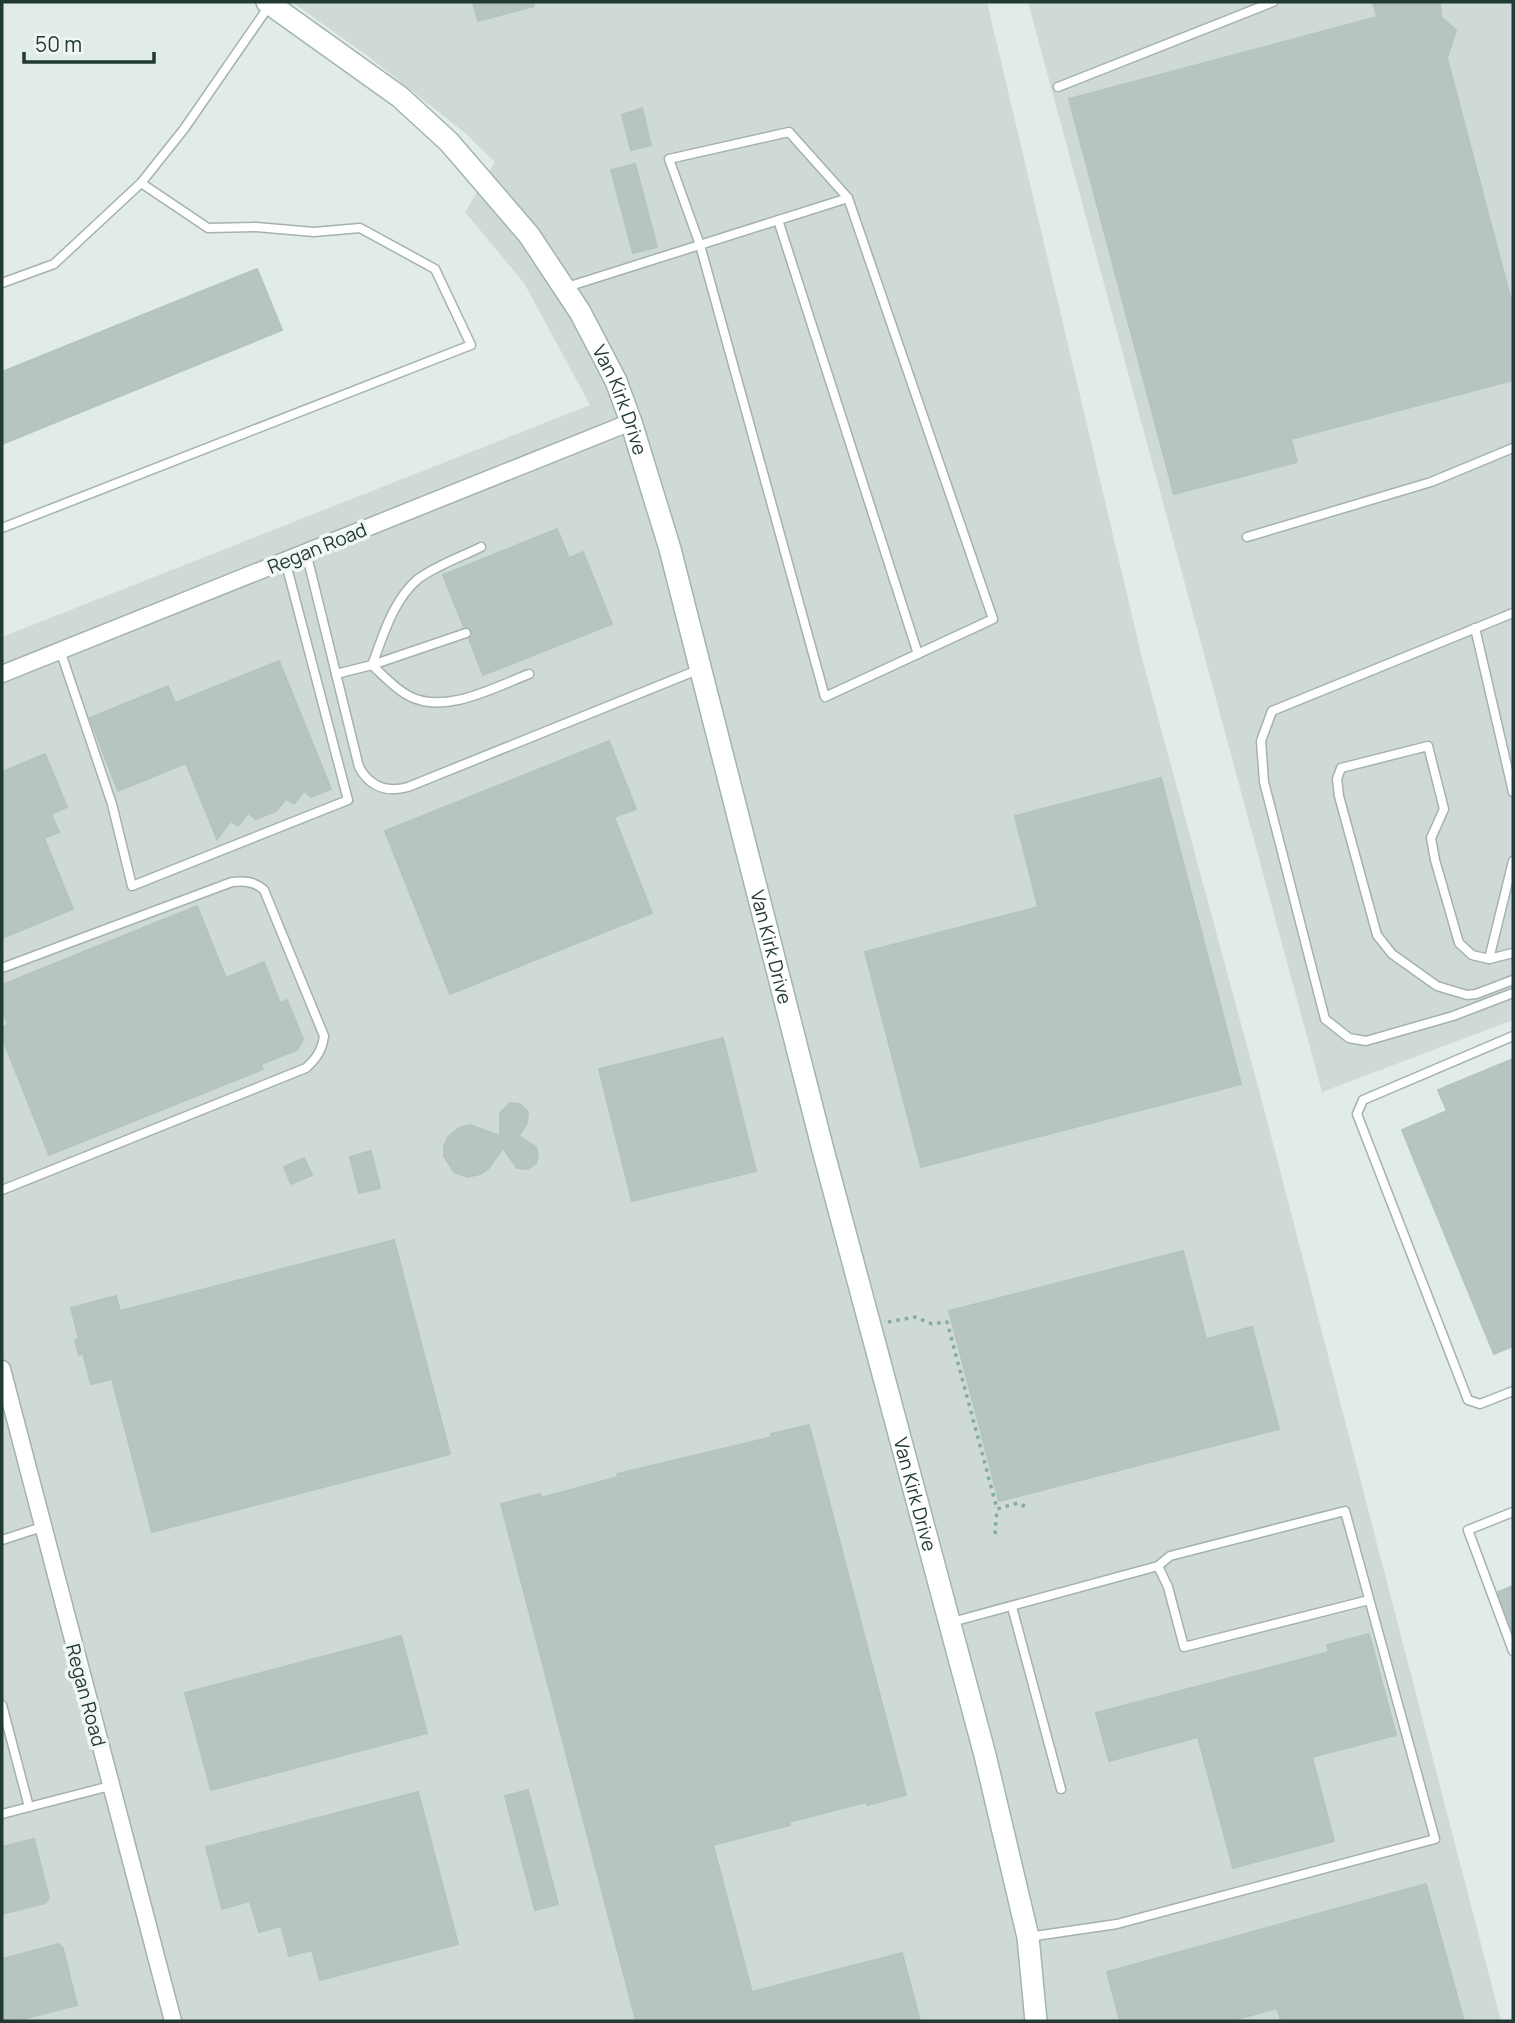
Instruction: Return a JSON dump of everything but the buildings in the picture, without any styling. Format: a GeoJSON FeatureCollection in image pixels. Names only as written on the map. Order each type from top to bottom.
{"type":"FeatureCollection","features":[{"type":"Feature","properties":{"kind":"street","name":"Van Kirk Drive"},"geometry":{"type":"LineString","coordinates":[[269,3],[400,97],[449,142],[529,235],[580,313],[616,381],[670,549],[870,1325],[988,1767],[1028,1937],[1036,2021]]}},
{"type":"Feature","properties":{"kind":"street","name":"Regan Road"},"geometry":{"type":"LineString","coordinates":[[2,674],[631,422]]}},
{"type":"Feature","properties":{"kind":"street","name":"Regan Road"},"geometry":{"type":"LineString","coordinates":[[2,1369],[173,2021]]}},
{"type":"Feature","properties":{"kind":"lane"},"geometry":{"type":"LineString","coordinates":[[1058,87],[1273,2]]}},
{"type":"Feature","properties":{"kind":"lane"},"geometry":{"type":"LineString","coordinates":[[2,283],[54,264],[141,183],[184,129],[269,3]]}},
{"type":"Feature","properties":{"kind":"lane"},"geometry":{"type":"LineString","coordinates":[[789,132],[848,198],[993,619],[825,697],[701,245],[669,159],[789,132]]}},
{"type":"Feature","properties":{"kind":"lane"},"geometry":{"type":"LineString","coordinates":[[2,528],[471,345],[435,269],[360,229],[314,232],[256,227],[208,228],[141,183]]}},
{"type":"Feature","properties":{"kind":"lane"},"geometry":{"type":"LineString","coordinates":[[564,288],[848,198]]}},
{"type":"Feature","properties":{"kind":"lane"},"geometry":{"type":"LineString","coordinates":[[778,220],[918,653]]}},
{"type":"Feature","properties":{"kind":"lane"},"geometry":{"type":"LineString","coordinates":[[1248,537],[1431,482],[1513,447]]}},
{"type":"Feature","properties":{"kind":"lane"},"geometry":{"type":"LineString","coordinates":[[372,665],[393,613],[411,587],[439,566],[481,547]]}},
{"type":"Feature","properties":{"kind":"lane"},"geometry":{"type":"LineString","coordinates":[[306,552],[359,767],[364,776],[386,790],[396,790],[700,669]]}},
{"type":"Feature","properties":{"kind":"lane"},"geometry":{"type":"LineString","coordinates":[[60,650],[113,804],[132,886],[348,800],[285,560]]}},
{"type":"Feature","properties":{"kind":"lane"},"geometry":{"type":"LineString","coordinates":[[1513,613],[1272,711],[1261,741],[1264,782],[1325,1019],[1349,1038],[1366,1041],[1453,1016],[1513,993]]}},
{"type":"Feature","properties":{"kind":"lane"},"geometry":{"type":"LineString","coordinates":[[1475,628],[1513,792]]}},
{"type":"Feature","properties":{"kind":"lane"},"geometry":{"type":"LineString","coordinates":[[336,674],[372,665],[466,633]]}},
{"type":"Feature","properties":{"kind":"lane"},"geometry":{"type":"LineString","coordinates":[[372,665],[408,696],[429,702],[455,700],[529,674]]}},
{"type":"Feature","properties":{"kind":"lane"},"geometry":{"type":"LineString","coordinates":[[1513,953],[1489,959],[1472,955],[1459,943],[1431,838],[1444,809],[1428,746],[1341,768],[1336,779],[1339,796],[1377,935],[1392,954],[1437,986],[1467,995],[1513,980]]}},
{"type":"Feature","properties":{"kind":"lane"},"geometry":{"type":"LineString","coordinates":[[1489,959],[1513,861]]}},
{"type":"Feature","properties":{"kind":"lane"},"geometry":{"type":"LineString","coordinates":[[2,968],[232,882],[244,881],[257,884],[264,890],[324,1036],[322,1048],[306,1068],[2,1190]]}},
{"type":"Feature","properties":{"kind":"lane"},"geometry":{"type":"LineString","coordinates":[[1513,1036],[1363,1100],[1357,1114],[1468,1400],[1480,1404],[1513,1391]]}},
{"type":"Feature","properties":{"kind":"lane"},"geometry":{"type":"LineString","coordinates":[[950,1623],[1158,1566],[1170,1556],[1345,1511],[1436,1839],[1117,1924],[1028,1937]]}},
{"type":"Feature","properties":{"kind":"lane"},"geometry":{"type":"LineString","coordinates":[[1513,1512],[1468,1530],[1513,1651]]}},
{"type":"Feature","properties":{"kind":"lane"},"geometry":{"type":"LineString","coordinates":[[2,1540],[43,1528]]}},
{"type":"Feature","properties":{"kind":"lane"},"geometry":{"type":"LineString","coordinates":[[1158,1566],[1168,1587],[1184,1647],[1369,1600]]}},
{"type":"Feature","properties":{"kind":"lane"},"geometry":{"type":"LineString","coordinates":[[1012,1607],[1061,1789]]}},
{"type":"Feature","properties":{"kind":"lane"},"geometry":{"type":"LineString","coordinates":[[2,1705],[29,1807]]}},
{"type":"Feature","properties":{"kind":"lane"},"geometry":{"type":"LineString","coordinates":[[2,1814],[110,1786]]}},
{"type":"Feature","properties":{"kind":"path"},"geometry":{"type":"LineString","coordinates":[[870,1325],[915,1317],[932,1324],[947,1322],[997,1509],[995,1534]]}},
{"type":"Feature","properties":{"kind":"path"},"geometry":{"type":"LineString","coordinates":[[997,1509],[1018,1503],[1026,1507]]}},
{"type":"Feature","properties":{"kind":"shaded area"},"geometry":{"type":"Polygon","coordinates":[[[292,2],[987,2],[1143,662],[1263,1105],[1501,2021],[2,2021],[2,637],[590,405],[524,283],[465,212],[495,162],[465,133],[369,57],[292,2]]]}},
{"type":"Feature","properties":{"kind":"shaded area"},"geometry":{"type":"Polygon","coordinates":[[[1028,2],[1513,2],[1513,1020],[1322,1092],[1028,2]]]}}]}
